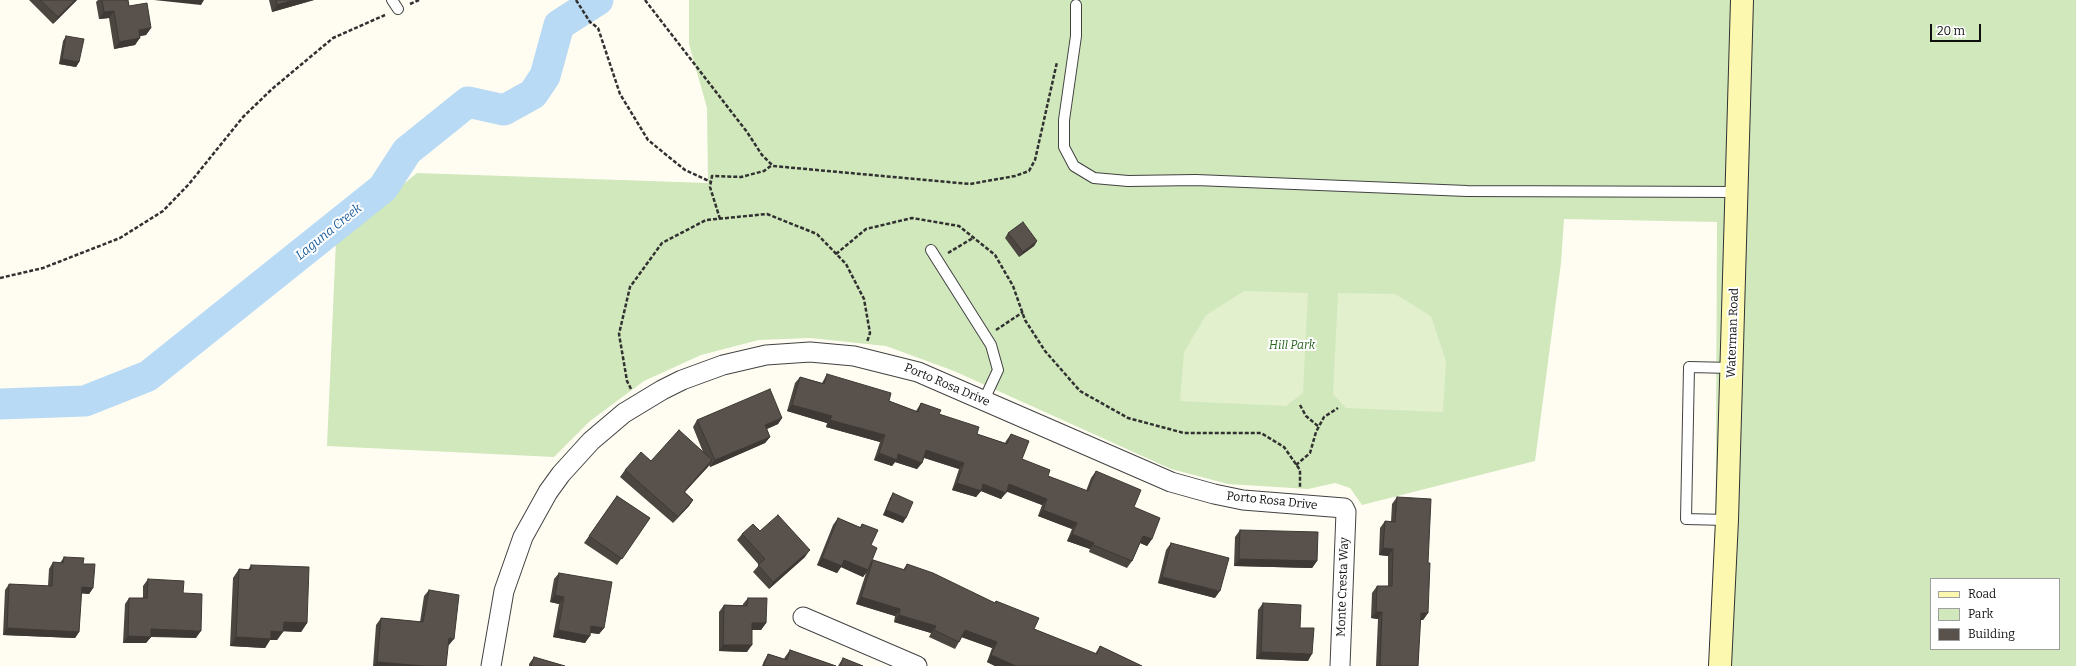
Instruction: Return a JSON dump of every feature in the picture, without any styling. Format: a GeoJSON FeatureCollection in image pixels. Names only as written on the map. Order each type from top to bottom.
{"type":"FeatureCollection","features":[{"type":"Feature","properties":{"kind":"main road","name":"Waterman Road"},"geometry":{"type":"LineString","coordinates":[[1720,666],[1727,520],[1742,0]]}},
{"type":"Feature","properties":{"kind":"street","name":"Porto Rosa Drive"},"geometry":{"type":"LineString","coordinates":[[491,666],[504,592],[518,550],[537,510],[561,474],[575,457],[607,426],[639,404],[682,380],[723,365],[766,356],[810,352],[864,357],[918,372],[1171,482],[1214,494],[1243,500],[1344,508]]}},
{"type":"Feature","properties":{"kind":"street","name":"Monte Cresta Way"},"geometry":{"type":"LineString","coordinates":[[1340,666],[1346,512],[1344,508]]}},
{"type":"Feature","properties":{"kind":"street"},"geometry":{"type":"LineString","coordinates":[[803,617],[916,666]]}},
{"type":"Feature","properties":{"kind":"lane"},"geometry":{"type":"LineString","coordinates":[[392,0],[398,9]]}},
{"type":"Feature","properties":{"kind":"lane"},"geometry":{"type":"LineString","coordinates":[[1076,5],[1076,36],[1064,120],[1064,147],[1074,166],[1094,178],[1128,181],[1196,180],[1467,191],[1737,192]]}},
{"type":"Feature","properties":{"kind":"lane"},"geometry":{"type":"LineString","coordinates":[[932,250],[992,346],[998,370],[984,400]]}},
{"type":"Feature","properties":{"kind":"lane"},"geometry":{"type":"LineString","coordinates":[[1727,520],[1686,519],[1689,367],[1732,368]]}},
{"type":"Feature","properties":{"kind":"path"},"geometry":{"type":"LineString","coordinates":[[0,278],[43,268],[120,238],[163,211],[189,184],[243,117],[272,89],[333,38],[419,0]]}},
{"type":"Feature","properties":{"kind":"path"},"geometry":{"type":"LineString","coordinates":[[576,0],[590,22],[598,28],[620,94],[648,140],[685,170],[711,182]]}},
{"type":"Feature","properties":{"kind":"path"},"geometry":{"type":"LineString","coordinates":[[645,0],[747,132],[762,155],[772,165],[970,184],[1010,177],[1030,171],[1035,160],[1059,54]]}},
{"type":"Feature","properties":{"kind":"path"},"geometry":{"type":"LineString","coordinates":[[720,219],[710,187],[712,176],[741,177],[764,171],[772,165]]}},
{"type":"Feature","properties":{"kind":"path"},"geometry":{"type":"LineString","coordinates":[[639,404],[627,382],[619,334],[630,287],[662,243],[706,220],[767,214],[817,234],[846,264],[864,299],[870,333],[864,357]]}},
{"type":"Feature","properties":{"kind":"path"},"geometry":{"type":"LineString","coordinates":[[836,254],[866,229],[912,218],[959,226],[995,255],[1013,286],[1022,312],[1045,351],[1080,391],[1128,418],[1184,433],[1261,433],[1284,447],[1300,470],[1300,505]]}},
{"type":"Feature","properties":{"kind":"path"},"geometry":{"type":"LineString","coordinates":[[938,260],[973,238]]}},
{"type":"Feature","properties":{"kind":"path"},"geometry":{"type":"LineString","coordinates":[[986,336],[1022,312]]}},
{"type":"Feature","properties":{"kind":"path"},"geometry":{"type":"LineString","coordinates":[[1300,405],[1306,416],[1319,427]]}},
{"type":"Feature","properties":{"kind":"path"},"geometry":{"type":"LineString","coordinates":[[1296,465],[1310,453],[1319,427],[1324,418],[1338,408]]}},
{"type":"Feature","properties":{"kind":"green space","name":"Hill Park"},"geometry":{"type":"Polygon","coordinates":[[[689,0],[2076,0],[2076,666],[1715,666],[1717,222],[1564,219],[1561,263],[1535,461],[1362,505],[1350,488],[1335,483],[1308,489],[1228,484],[1171,469],[954,371],[886,346],[810,338],[759,340],[701,355],[644,381],[590,421],[554,457],[327,446],[336,240],[417,173],[708,183],[707,108],[689,44],[689,0]]]}},
{"type":"Feature","properties":{"kind":"green space","name":"Hill Park"},"geometry":{"type":"Polygon","coordinates":[[[1244,291],[1308,293],[1303,393],[1286,406],[1180,401],[1184,352],[1206,315],[1244,291]]]}},
{"type":"Feature","properties":{"kind":"green space"},"geometry":{"type":"Polygon","coordinates":[[[1338,293],[1395,294],[1431,316],[1446,361],[1443,412],[1346,408],[1333,394],[1338,293]]]}},
{"type":"Feature","properties":{"kind":"building"},"geometry":{"type":"Polygon","coordinates":[[[40,0],[75,0],[58,17],[40,0]]]}},
{"type":"Feature","properties":{"kind":"building"},"geometry":{"type":"Polygon","coordinates":[[[102,0],[128,0],[129,6],[147,3],[151,28],[139,30],[140,38],[119,42],[114,11],[104,12],[102,0]]]}},
{"type":"Feature","properties":{"kind":"building"},"geometry":{"type":"Polygon","coordinates":[[[276,0],[294,0],[277,5],[276,0]]]}},
{"type":"Feature","properties":{"kind":"building"},"geometry":{"type":"Polygon","coordinates":[[[66,36],[84,39],[79,62],[62,59],[66,36]]]}},
{"type":"Feature","properties":{"kind":"building"},"geometry":{"type":"Polygon","coordinates":[[[1023,222],[1037,241],[1023,252],[1008,233],[1023,222]]]}},
{"type":"Feature","properties":{"kind":"building"},"geometry":{"type":"Polygon","coordinates":[[[827,374],[891,393],[889,401],[918,412],[921,403],[941,410],[939,414],[979,427],[977,434],[1007,444],[1011,434],[1029,441],[1022,459],[1050,470],[1048,476],[1088,491],[1096,471],[1141,490],[1134,507],[1160,518],[1152,539],[1143,536],[1132,561],[1093,545],[1094,543],[1072,534],[1077,523],[1043,510],[1047,499],[1009,484],[1006,493],[983,484],[981,491],[957,483],[964,463],[926,450],[922,463],[898,454],[897,460],[879,453],[885,435],[830,420],[832,416],[792,405],[800,377],[824,384],[827,374]]]}},
{"type":"Feature","properties":{"kind":"building"},"geometry":{"type":"Polygon","coordinates":[[[770,389],[782,418],[765,425],[770,437],[715,460],[697,420],[770,389]]]}},
{"type":"Feature","properties":{"kind":"building"},"geometry":{"type":"Polygon","coordinates":[[[679,430],[712,460],[684,492],[693,500],[678,517],[625,470],[641,452],[651,461],[679,430]]]}},
{"type":"Feature","properties":{"kind":"building"},"geometry":{"type":"Polygon","coordinates":[[[893,493],[913,502],[906,518],[886,510],[893,493]]]}},
{"type":"Feature","properties":{"kind":"building"},"geometry":{"type":"Polygon","coordinates":[[[617,496],[650,518],[622,559],[589,536],[617,496]]]}},
{"type":"Feature","properties":{"kind":"building"},"geometry":{"type":"Polygon","coordinates":[[[1397,497],[1431,499],[1428,563],[1430,563],[1428,613],[1421,613],[1418,666],[1380,666],[1382,612],[1376,612],[1377,586],[1392,586],[1393,549],[1383,548],[1385,521],[1395,522],[1397,497]]]}},
{"type":"Feature","properties":{"kind":"building"},"geometry":{"type":"Polygon","coordinates":[[[778,515],[810,550],[773,582],[758,565],[765,559],[742,534],[753,524],[760,531],[778,515]]]}},
{"type":"Feature","properties":{"kind":"building"},"geometry":{"type":"Polygon","coordinates":[[[838,518],[861,528],[862,524],[878,530],[871,545],[877,548],[868,570],[844,560],[842,566],[822,558],[838,518]]]}},
{"type":"Feature","properties":{"kind":"building"},"geometry":{"type":"Polygon","coordinates":[[[1240,530],[1318,532],[1317,561],[1239,559],[1240,530]]]}},
{"type":"Feature","properties":{"kind":"building"},"geometry":{"type":"Polygon","coordinates":[[[1171,543],[1229,558],[1220,591],[1162,577],[1171,543]]]}},
{"type":"Feature","properties":{"kind":"building"},"geometry":{"type":"Polygon","coordinates":[[[64,557],[84,558],[83,564],[95,564],[93,588],[82,587],[79,632],[7,628],[9,584],[52,586],[53,562],[63,563],[64,557]]]}},
{"type":"Feature","properties":{"kind":"building"},"geometry":{"type":"Polygon","coordinates":[[[873,560],[905,570],[907,564],[933,573],[995,603],[996,601],[1039,618],[1034,629],[1097,654],[1100,646],[1142,666],[1016,666],[991,655],[997,642],[965,630],[959,642],[934,630],[936,626],[899,615],[900,609],[861,597],[873,560]]]}},
{"type":"Feature","properties":{"kind":"building"},"geometry":{"type":"Polygon","coordinates":[[[251,565],[309,567],[307,623],[284,622],[283,632],[271,631],[271,639],[236,637],[239,569],[251,570],[251,565]]]}},
{"type":"Feature","properties":{"kind":"building"},"geometry":{"type":"Polygon","coordinates":[[[559,573],[612,582],[604,628],[591,626],[590,636],[558,630],[564,597],[555,595],[559,573]]]}},
{"type":"Feature","properties":{"kind":"building"},"geometry":{"type":"Polygon","coordinates":[[[148,579],[184,581],[183,593],[202,594],[201,631],[151,629],[151,637],[128,636],[129,598],[147,598],[148,579]]]}},
{"type":"Feature","properties":{"kind":"building"},"geometry":{"type":"Polygon","coordinates":[[[429,590],[459,595],[454,639],[449,638],[446,666],[423,666],[377,662],[381,618],[423,622],[429,590]]]}},
{"type":"Feature","properties":{"kind":"building"},"geometry":{"type":"Polygon","coordinates":[[[748,598],[767,598],[766,623],[752,623],[752,645],[723,645],[724,605],[747,606],[748,598]]]}},
{"type":"Feature","properties":{"kind":"building"},"geometry":{"type":"Polygon","coordinates":[[[1263,603],[1301,605],[1300,628],[1314,628],[1312,654],[1261,652],[1263,603]]]}},
{"type":"Feature","properties":{"kind":"building"},"geometry":{"type":"Polygon","coordinates":[[[790,650],[836,666],[764,666],[768,654],[787,660],[790,650]]]}},
{"type":"Feature","properties":{"kind":"building"},"geometry":{"type":"Polygon","coordinates":[[[534,657],[565,666],[531,666],[534,657]]]}},
{"type":"Feature","properties":{"kind":"building"},"geometry":{"type":"Polygon","coordinates":[[[843,658],[863,666],[840,666],[843,658]]]}},
{"type":"Feature","properties":{"kind":"waterway","name":"Laguna Creek"},"geometry":{"type":"LineString","coordinates":[[0,404],[85,401],[148,376],[383,188],[407,151],[468,102],[504,110],[533,94],[545,76],[559,25],[598,0]]}}]}
